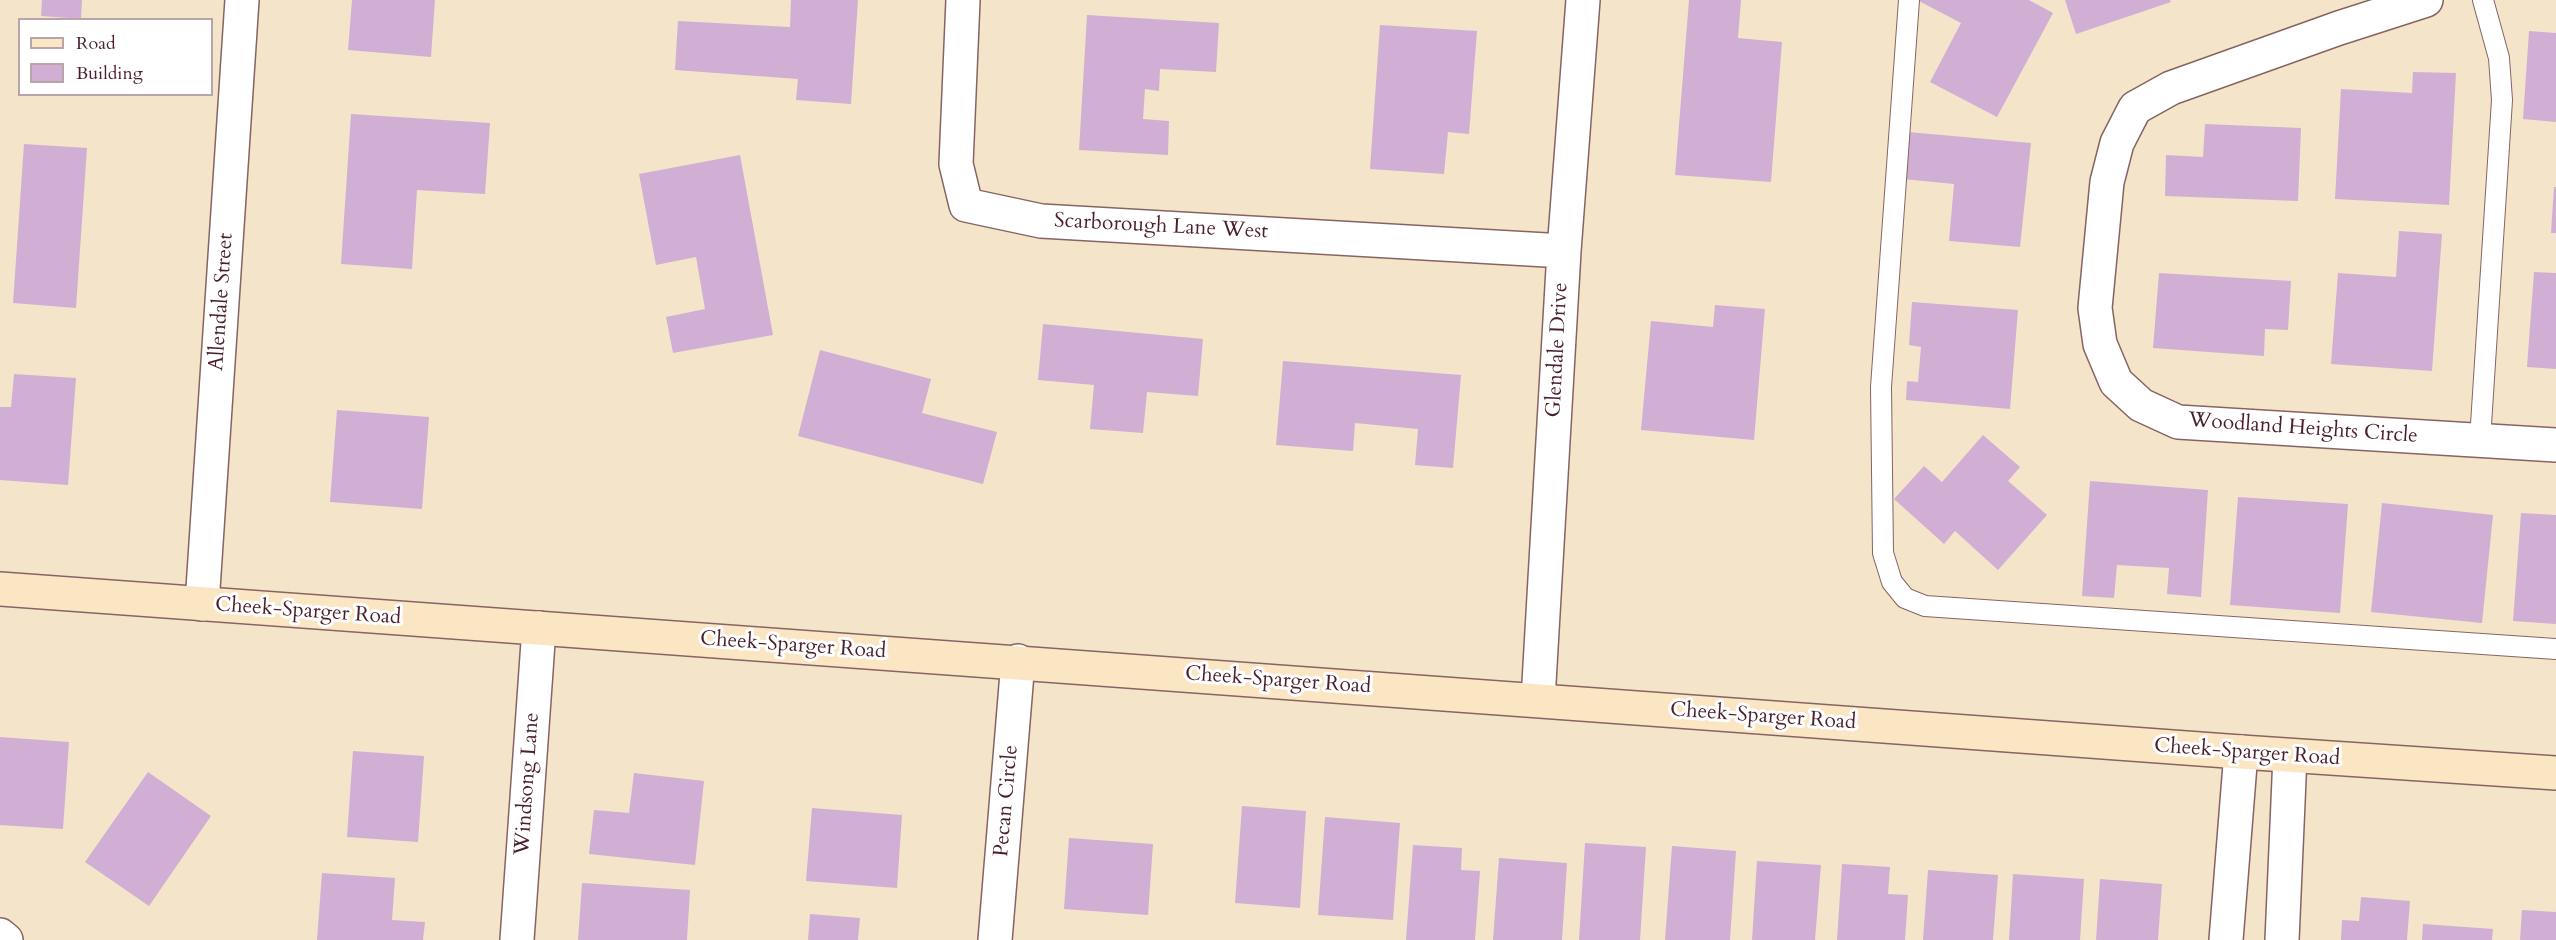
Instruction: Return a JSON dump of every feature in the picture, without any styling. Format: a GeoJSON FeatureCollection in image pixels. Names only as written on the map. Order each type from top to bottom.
{"type":"FeatureCollection","features":[{"type":"Feature","properties":{"kind":"main road","name":"Cheek-Sparger Road"},"geometry":{"type":"LineString","coordinates":[[0,589],[1018,661],[2241,753],[2556,773]]}},
{"type":"Feature","properties":{"kind":"street","name":"Allendale Street"},"geometry":{"type":"LineString","coordinates":[[202,604],[242,0]]}},
{"type":"Feature","properties":{"kind":"street","name":"Scarborough Lane West"},"geometry":{"type":"LineString","coordinates":[[963,0],[956,164],[966,205],[1041,221],[1564,251]]}},
{"type":"Feature","properties":{"kind":"street","name":"Glendale Drive"},"geometry":{"type":"LineString","coordinates":[[1538,700],[1564,251],[1582,0]]}},
{"type":"Feature","properties":{"kind":"street","name":"Woodland Heights Circle"},"geometry":{"type":"LineString","coordinates":[[2426,0],[2339,28],[2171,88],[2135,108],[2117,143],[2107,183],[2095,308],[2100,344],[2116,382],[2141,405],[2178,422],[2556,445]]}},
{"type":"Feature","properties":{"kind":"street","name":"Windsong Lane"},"geometry":{"type":"LineString","coordinates":[[517,940],[539,628]]}},
{"type":"Feature","properties":{"kind":"street","name":"Pecan Circle"},"geometry":{"type":"LineString","coordinates":[[995,940],[1018,661]]}},
{"type":"Feature","properties":{"kind":"street"},"geometry":{"type":"LineString","coordinates":[[2226,940],[2241,753]]}},
{"type":"Feature","properties":{"kind":"street"},"geometry":{"type":"LineString","coordinates":[[2282,940],[2290,756]]}},
{"type":"Feature","properties":{"kind":"street"},"geometry":{"type":"LineString","coordinates":[[0,935],[6,940]]}},
{"type":"Feature","properties":{"kind":"lane"},"geometry":{"type":"LineString","coordinates":[[1909,0],[1881,387],[1883,553],[1892,582],[1905,598],[1925,606],[2556,649]]}},
{"type":"Feature","properties":{"kind":"lane"},"geometry":{"type":"LineString","coordinates":[[2480,440],[2502,100],[2499,58],[2483,0]]}},
{"type":"Feature","properties":{"kind":"building"},"geometry":{"type":"Polygon","coordinates":[[[42,0],[82,0],[81,18],[41,16],[42,0]]]}},
{"type":"Feature","properties":{"kind":"building"},"geometry":{"type":"Polygon","coordinates":[[[352,0],[435,0],[431,57],[348,50],[352,0]]]}},
{"type":"Feature","properties":{"kind":"building"},"geometry":{"type":"Polygon","coordinates":[[[791,0],[858,0],[851,104],[796,100],[798,79],[675,70],[678,21],[790,27],[791,0]]]}},
{"type":"Feature","properties":{"kind":"building"},"geometry":{"type":"Polygon","coordinates":[[[1689,0],[1741,0],[1738,38],[1782,42],[1771,182],[1675,175],[1689,0]]]}},
{"type":"Feature","properties":{"kind":"building"},"geometry":{"type":"Polygon","coordinates":[[[1917,0],[2029,0],[2053,13],[1997,117],[1930,82],[1961,23],[1917,0]]]}},
{"type":"Feature","properties":{"kind":"building"},"geometry":{"type":"Polygon","coordinates":[[[2065,0],[2170,0],[2171,2],[2076,34],[2065,0]]]}},
{"type":"Feature","properties":{"kind":"building"},"geometry":{"type":"Polygon","coordinates":[[[1087,15],[1219,23],[1216,72],[1160,69],[1159,91],[1145,89],[1143,119],[1169,121],[1168,155],[1079,150],[1087,15]]]}},
{"type":"Feature","properties":{"kind":"building"},"geometry":{"type":"Polygon","coordinates":[[[1380,25],[1477,31],[1469,134],[1448,132],[1444,174],[1370,169],[1380,25]]]}},
{"type":"Feature","properties":{"kind":"building"},"geometry":{"type":"Polygon","coordinates":[[[2529,31],[2556,33],[2556,122],[2523,119],[2529,31]]]}},
{"type":"Feature","properties":{"kind":"building"},"geometry":{"type":"Polygon","coordinates":[[[2413,72],[2456,73],[2449,205],[2335,199],[2341,89],[2412,93],[2413,72]]]}},
{"type":"Feature","properties":{"kind":"building"},"geometry":{"type":"Polygon","coordinates":[[[351,114],[490,123],[485,194],[417,190],[412,269],[341,264],[351,114]]]}},
{"type":"Feature","properties":{"kind":"building"},"geometry":{"type":"Polygon","coordinates":[[[2205,124],[2301,128],[2298,201],[2165,196],[2166,155],[2203,157],[2205,124]]]}},
{"type":"Feature","properties":{"kind":"building"},"geometry":{"type":"Polygon","coordinates":[[[1908,132],[2031,143],[2020,247],[1949,241],[1954,184],[1903,179],[1908,132]]]}},
{"type":"Feature","properties":{"kind":"building"},"geometry":{"type":"Polygon","coordinates":[[[24,144],[87,148],[76,308],[13,303],[24,144]]]}},
{"type":"Feature","properties":{"kind":"building"},"geometry":{"type":"Polygon","coordinates":[[[740,155],[773,335],[673,353],[666,317],[705,309],[696,257],[656,265],[639,174],[740,155]]]}},
{"type":"Feature","properties":{"kind":"building"},"geometry":{"type":"Polygon","coordinates":[[[2554,187],[2556,187],[2556,233],[2551,233],[2554,187]]]}},
{"type":"Feature","properties":{"kind":"building"},"geometry":{"type":"Polygon","coordinates":[[[2399,231],[2442,234],[2432,371],[2331,364],[2338,273],[2396,277],[2399,231]]]}},
{"type":"Feature","properties":{"kind":"building"},"geometry":{"type":"Polygon","coordinates":[[[2534,272],[2556,273],[2556,369],[2527,367],[2534,272]]]}},
{"type":"Feature","properties":{"kind":"building"},"geometry":{"type":"Polygon","coordinates":[[[2159,273],[2291,281],[2288,330],[2265,329],[2264,356],[2153,348],[2159,273]]]}},
{"type":"Feature","properties":{"kind":"building"},"geometry":{"type":"Polygon","coordinates":[[[1912,302],[2018,310],[2010,409],[1906,400],[1907,381],[1918,382],[1921,347],[1909,345],[1912,302]]]}},
{"type":"Feature","properties":{"kind":"building"},"geometry":{"type":"Polygon","coordinates":[[[1715,305],[1765,309],[1754,440],[1641,430],[1651,321],[1713,327],[1715,305]]]}},
{"type":"Feature","properties":{"kind":"building"},"geometry":{"type":"Polygon","coordinates":[[[1043,324],[1203,339],[1198,396],[1147,392],[1143,433],[1090,429],[1094,385],[1038,380],[1043,324]]]}},
{"type":"Feature","properties":{"kind":"building"},"geometry":{"type":"Polygon","coordinates":[[[820,350],[931,379],[922,413],[997,432],[983,484],[798,436],[820,350]]]}},
{"type":"Feature","properties":{"kind":"building"},"geometry":{"type":"Polygon","coordinates":[[[1283,361],[1461,375],[1453,468],[1415,465],[1418,429],[1355,423],[1353,451],[1276,445],[1283,361]]]}},
{"type":"Feature","properties":{"kind":"building"},"geometry":{"type":"Polygon","coordinates":[[[14,374],[76,378],[68,485],[0,480],[0,407],[11,407],[14,374]]]}},
{"type":"Feature","properties":{"kind":"building"},"geometry":{"type":"Polygon","coordinates":[[[337,410],[429,417],[422,509],[330,502],[337,410]]]}},
{"type":"Feature","properties":{"kind":"building"},"geometry":{"type":"Polygon","coordinates":[[[1983,435],[2020,467],[2008,481],[2047,515],[1998,570],[1955,531],[1944,544],[1894,499],[1924,466],[1942,482],[1983,435]]]}},
{"type":"Feature","properties":{"kind":"building"},"geometry":{"type":"Polygon","coordinates":[[[2090,481],[2208,490],[2201,597],[2167,594],[2169,568],[2117,565],[2114,598],[2082,596],[2090,481]]]}},
{"type":"Feature","properties":{"kind":"building"},"geometry":{"type":"Polygon","coordinates":[[[2238,497],[2348,504],[2340,613],[2230,605],[2238,497]]]}},
{"type":"Feature","properties":{"kind":"building"},"geometry":{"type":"Polygon","coordinates":[[[2382,503],[2493,515],[2482,623],[2371,612],[2382,503]]]}},
{"type":"Feature","properties":{"kind":"building"},"geometry":{"type":"Polygon","coordinates":[[[2521,513],[2556,515],[2556,624],[2513,621],[2521,513]]]}},
{"type":"Feature","properties":{"kind":"building"},"geometry":{"type":"Polygon","coordinates":[[[0,737],[69,742],[63,829],[0,825],[0,737]]]}},
{"type":"Feature","properties":{"kind":"building"},"geometry":{"type":"Polygon","coordinates":[[[353,751],[424,756],[418,842],[347,837],[353,751]]]}},
{"type":"Feature","properties":{"kind":"building"},"geometry":{"type":"Polygon","coordinates":[[[148,772],[211,816],[149,906],[85,862],[148,772]]]}},
{"type":"Feature","properties":{"kind":"building"},"geometry":{"type":"Polygon","coordinates":[[[634,773],[704,781],[695,865],[589,854],[594,810],[629,813],[634,773]]]}},
{"type":"Feature","properties":{"kind":"building"},"geometry":{"type":"Polygon","coordinates":[[[1242,806],[1306,811],[1300,908],[1235,903],[1242,806]]]}},
{"type":"Feature","properties":{"kind":"building"},"geometry":{"type":"Polygon","coordinates":[[[812,808],[902,815],[897,888],[806,881],[812,808]]]}},
{"type":"Feature","properties":{"kind":"building"},"geometry":{"type":"Polygon","coordinates":[[[1325,817],[1400,823],[1393,920],[1318,915],[1325,817]]]}},
{"type":"Feature","properties":{"kind":"building"},"geometry":{"type":"Polygon","coordinates":[[[1069,838],[1153,844],[1148,915],[1064,909],[1069,838]]]}},
{"type":"Feature","properties":{"kind":"building"},"geometry":{"type":"Polygon","coordinates":[[[1585,843],[1646,847],[1640,940],[1579,940],[1585,843]]]}},
{"type":"Feature","properties":{"kind":"building"},"geometry":{"type":"Polygon","coordinates":[[[1413,845],[1462,848],[1461,870],[1480,871],[1475,940],[1406,940],[1413,845]]]}},
{"type":"Feature","properties":{"kind":"building"},"geometry":{"type":"Polygon","coordinates":[[[1672,846],[1736,851],[1730,940],[1665,940],[1672,846]]]}},
{"type":"Feature","properties":{"kind":"building"},"geometry":{"type":"Polygon","coordinates":[[[1499,858],[1567,863],[1562,940],[1493,940],[1499,858]]]}},
{"type":"Feature","properties":{"kind":"building"},"geometry":{"type":"Polygon","coordinates":[[[1757,861],[1821,865],[1815,940],[1752,940],[1757,861]]]}},
{"type":"Feature","properties":{"kind":"building"},"geometry":{"type":"Polygon","coordinates":[[[1842,864],[1890,867],[1888,894],[1908,895],[1905,940],[1837,940],[1842,864]]]}},
{"type":"Feature","properties":{"kind":"building"},"geometry":{"type":"Polygon","coordinates":[[[1928,870],[1998,875],[1993,940],[1923,940],[1928,870]]]}},
{"type":"Feature","properties":{"kind":"building"},"geometry":{"type":"Polygon","coordinates":[[[322,873],[395,878],[392,920],[425,922],[423,940],[317,940],[322,873]]]}},
{"type":"Feature","properties":{"kind":"building"},"geometry":{"type":"Polygon","coordinates":[[[2013,874],[2084,879],[2080,940],[2009,940],[2013,874]]]}},
{"type":"Feature","properties":{"kind":"building"},"geometry":{"type":"Polygon","coordinates":[[[2100,879],[2162,884],[2158,940],[2096,940],[2100,879]]]}},
{"type":"Feature","properties":{"kind":"building"},"geometry":{"type":"Polygon","coordinates":[[[582,883],[690,890],[687,940],[578,940],[582,883]]]}},
{"type":"Feature","properties":{"kind":"building"},"geometry":{"type":"Polygon","coordinates":[[[2361,897],[2410,901],[2407,940],[2341,940],[2342,920],[2359,921],[2361,897]]]}},
{"type":"Feature","properties":{"kind":"building"},"geometry":{"type":"Polygon","coordinates":[[[2522,910],[2556,912],[2556,940],[2520,940],[2522,910]]]}},
{"type":"Feature","properties":{"kind":"building"},"geometry":{"type":"Polygon","coordinates":[[[810,914],[860,918],[858,940],[808,940],[810,914]]]}},
{"type":"Feature","properties":{"kind":"building"},"geometry":{"type":"Polygon","coordinates":[[[2423,924],[2493,929],[2492,940],[2422,940],[2423,924]]]}}]}
